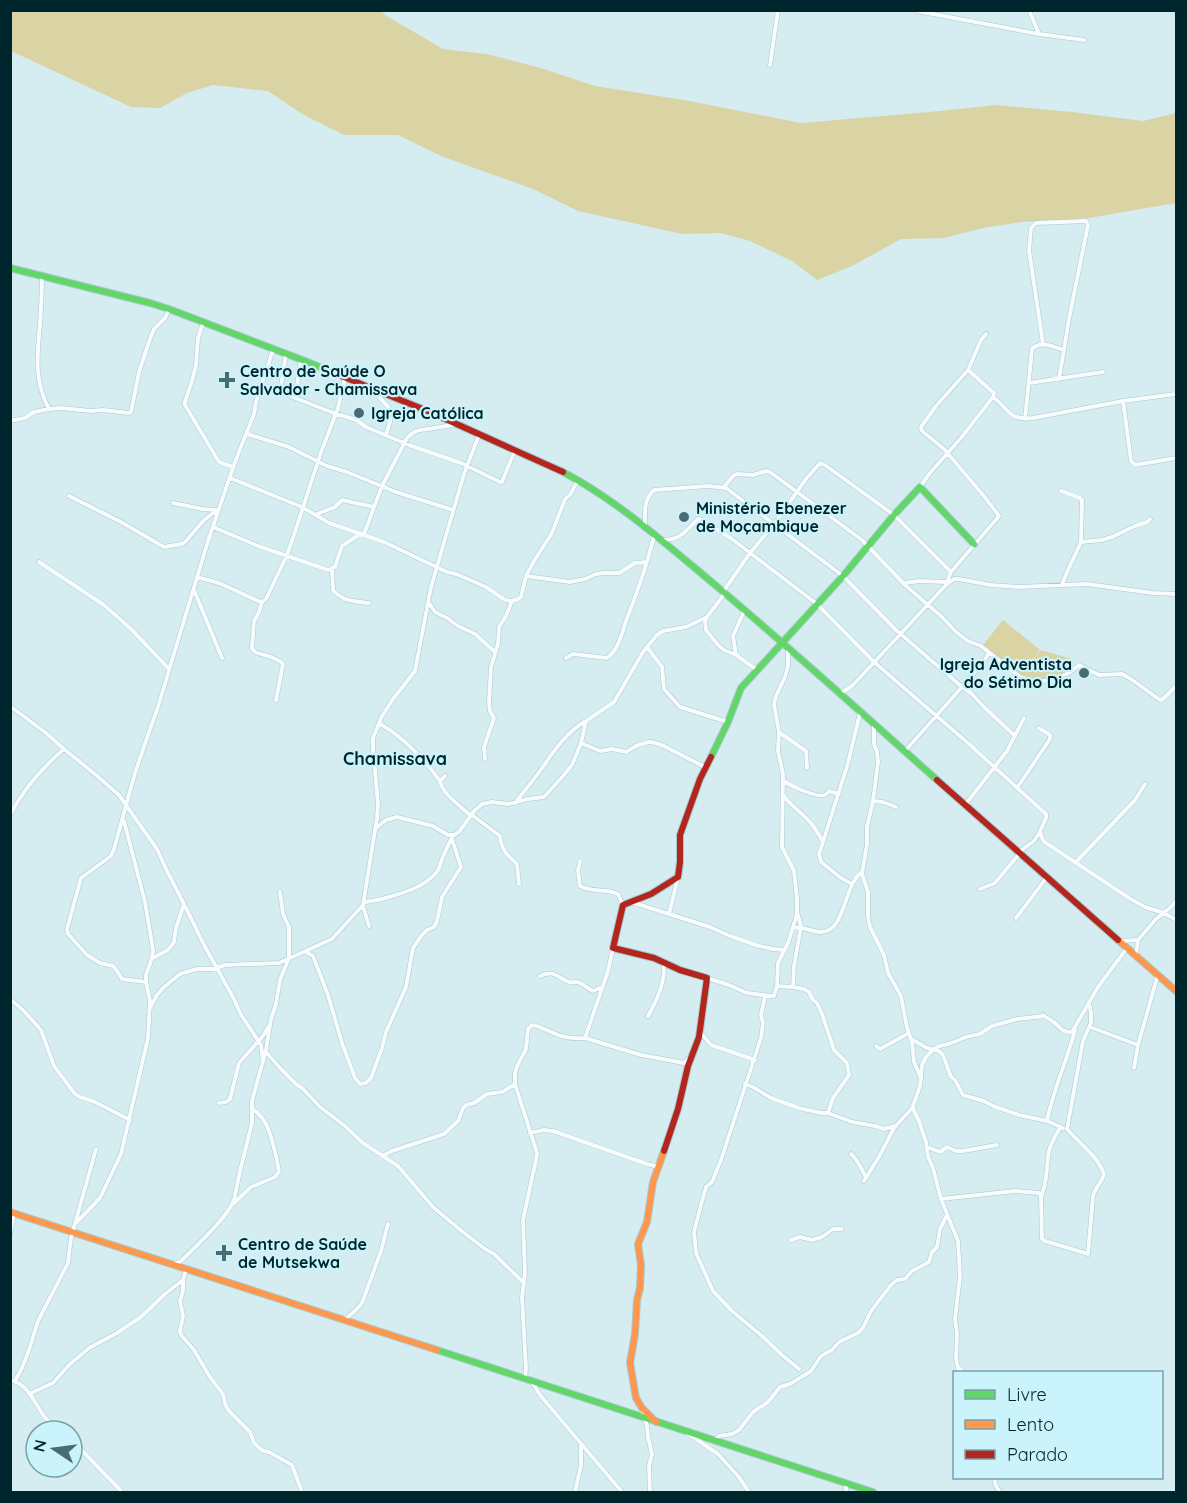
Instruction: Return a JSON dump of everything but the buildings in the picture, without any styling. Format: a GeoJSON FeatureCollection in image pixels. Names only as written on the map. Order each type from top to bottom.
{"type":"FeatureCollection","features":[{"type":"Feature","properties":{"kind":"street"},"geometry":{"type":"LineString","coordinates":[[770,65],[778,10]]}},
{"type":"Feature","properties":{"kind":"street"},"geometry":{"type":"LineString","coordinates":[[1029,10],[1039,34]]}},
{"type":"Feature","properties":{"kind":"street"},"geometry":{"type":"LineString","coordinates":[[917,11],[1084,40]]}},
{"type":"Feature","properties":{"kind":"street"},"geometry":{"type":"LineString","coordinates":[[1043,344],[1029,250],[1031,228],[1036,223],[1086,221],[1088,225],[1059,379]]}},
{"type":"Feature","properties":{"kind":"street"},"geometry":{"type":"LineString","coordinates":[[10,268],[168,309],[430,412],[578,480],[608,499],[745,609],[1176,991]]}},
{"type":"Feature","properties":{"kind":"street"},"geometry":{"type":"LineString","coordinates":[[42,277],[37,348],[38,372],[40,387],[49,409]]}},
{"type":"Feature","properties":{"kind":"street"},"geometry":{"type":"LineString","coordinates":[[10,421],[25,418],[34,412],[61,408],[131,412],[139,372],[150,339],[154,329],[165,318],[168,309]]}},
{"type":"Feature","properties":{"kind":"street"},"geometry":{"type":"LineString","coordinates":[[203,323],[185,405],[219,462],[233,467]]}},
{"type":"Feature","properties":{"kind":"street"},"geometry":{"type":"LineString","coordinates":[[839,694],[852,685],[928,606],[946,584],[951,572],[999,516],[948,453],[921,431],[921,427],[936,406],[968,370],[981,339],[986,334]]}},
{"type":"Feature","properties":{"kind":"street"},"geometry":{"type":"LineString","coordinates":[[1025,419],[1032,350],[1037,345],[1043,344],[1064,350]]}},
{"type":"Feature","properties":{"kind":"street"},"geometry":{"type":"LineString","coordinates":[[146,982],[122,979],[113,966],[100,963],[87,955],[68,934],[67,929],[81,878],[111,856],[135,773],[158,710],[217,510],[254,414],[273,350]]}},
{"type":"Feature","properties":{"kind":"street"},"geometry":{"type":"LineString","coordinates":[[280,393],[286,354]]}},
{"type":"Feature","properties":{"kind":"street"},"geometry":{"type":"LineString","coordinates":[[296,398],[301,360]]}},
{"type":"Feature","properties":{"kind":"street"},"geometry":{"type":"LineString","coordinates":[[669,914],[678,877],[679,840],[693,796],[728,722],[739,690],[785,644],[817,604],[920,487],[993,397],[994,393],[968,370]]}},
{"type":"Feature","properties":{"kind":"street"},"geometry":{"type":"LineString","coordinates":[[1029,383],[1103,372]]}},
{"type":"Feature","properties":{"kind":"street"},"geometry":{"type":"LineString","coordinates":[[276,700],[283,664],[269,656],[255,652],[252,648],[254,621],[287,555],[336,413],[345,378]]}},
{"type":"Feature","properties":{"kind":"street"},"geometry":{"type":"LineString","coordinates":[[262,385],[356,420],[366,427],[467,466],[501,482],[515,450]]}},
{"type":"Feature","properties":{"kind":"street"},"geometry":{"type":"LineString","coordinates":[[375,391],[392,412],[386,435]]}},
{"type":"Feature","properties":{"kind":"street"},"geometry":{"type":"LineString","coordinates":[[993,397],[1010,415],[1025,419],[1176,394]]}},
{"type":"Feature","properties":{"kind":"street"},"geometry":{"type":"LineString","coordinates":[[1123,401],[1133,464],[1176,458]]}},
{"type":"Feature","properties":{"kind":"street"},"geometry":{"type":"LineString","coordinates":[[369,603],[346,600],[337,596],[333,590],[332,569],[335,567],[342,546],[362,534],[382,486],[411,433],[417,429],[456,424]]}},
{"type":"Feature","properties":{"kind":"street"},"geometry":{"type":"LineString","coordinates":[[247,434],[289,447],[327,466],[453,510]]}},
{"type":"Feature","properties":{"kind":"street"},"geometry":{"type":"LineString","coordinates":[[369,926],[363,904],[378,804],[373,743],[379,723],[393,699],[415,671],[431,587],[453,510],[479,435]]}},
{"type":"Feature","properties":{"kind":"street"},"geometry":{"type":"LineString","coordinates":[[757,671],[720,648],[708,633],[705,621],[750,553],[775,524],[820,463],[865,492],[894,515],[951,572]]}},
{"type":"Feature","properties":{"kind":"street"},"geometry":{"type":"LineString","coordinates":[[724,487],[735,475],[753,475],[769,471],[868,546],[903,583],[962,638],[981,646],[1020,677],[1033,681],[1055,679],[1069,673],[1079,665],[1099,675],[1122,674],[1160,700],[1176,686]]}},
{"type":"Feature","properties":{"kind":"street"},"geometry":{"type":"LineString","coordinates":[[230,478],[302,507],[329,524],[384,542],[447,572],[486,587],[505,600],[512,601],[521,597],[526,576],[549,538],[565,499],[573,491],[578,480]]}},
{"type":"Feature","properties":{"kind":"street"},"geometry":{"type":"LineString","coordinates":[[645,528],[646,501],[652,490],[708,486],[729,489],[843,576],[900,634],[971,693],[1015,736]]}},
{"type":"Feature","properties":{"kind":"street"},"geometry":{"type":"LineString","coordinates":[[920,487],[974,544]]}},
{"type":"Feature","properties":{"kind":"street"},"geometry":{"type":"LineString","coordinates":[[1060,491],[1082,500],[1081,542],[1062,585]]}},
{"type":"Feature","properties":{"kind":"street"},"geometry":{"type":"LineString","coordinates":[[69,496],[164,547],[182,544],[204,520],[217,510]]}},
{"type":"Feature","properties":{"kind":"street"},"geometry":{"type":"LineString","coordinates":[[316,515],[335,507],[342,500],[374,507]]}},
{"type":"Feature","properties":{"kind":"street"},"geometry":{"type":"LineString","coordinates":[[173,503],[217,510]]}},
{"type":"Feature","properties":{"kind":"street"},"geometry":{"type":"LineString","coordinates":[[661,540],[673,540],[700,519],[732,539],[817,604],[874,662],[1046,814],[1034,841],[1019,853],[995,883],[980,889]]}},
{"type":"Feature","properties":{"kind":"street"},"geometry":{"type":"LineString","coordinates":[[1081,542],[1112,537],[1150,519]]}},
{"type":"Feature","properties":{"kind":"street"},"geometry":{"type":"LineString","coordinates":[[213,527],[258,546],[328,570],[332,569]]}},
{"type":"Feature","properties":{"kind":"street"},"geometry":{"type":"LineString","coordinates":[[566,658],[573,654],[609,657],[618,646],[654,536]]}},
{"type":"Feature","properties":{"kind":"street"},"geometry":{"type":"LineString","coordinates":[[39,562],[104,605],[170,669]]}},
{"type":"Feature","properties":{"kind":"street"},"geometry":{"type":"LineString","coordinates":[[526,576],[570,582],[596,574],[619,573],[635,563],[647,562]]}},
{"type":"Feature","properties":{"kind":"street"},"geometry":{"type":"LineString","coordinates":[[197,578],[219,583],[262,602]]}},
{"type":"Feature","properties":{"kind":"street"},"geometry":{"type":"LineString","coordinates":[[903,583],[920,581],[946,584],[959,579],[1018,587],[1087,584],[1176,594]]}},
{"type":"Feature","properties":{"kind":"street"},"geometry":{"type":"LineString","coordinates":[[194,590],[222,658]]}},
{"type":"Feature","properties":{"kind":"street"},"geometry":{"type":"LineString","coordinates":[[485,759],[484,747],[494,718],[490,711],[489,696],[491,667],[498,644],[499,627],[512,601]]}},
{"type":"Feature","properties":{"kind":"street"},"geometry":{"type":"LineString","coordinates":[[429,603],[435,612],[453,624],[475,634],[495,652]]}},
{"type":"Feature","properties":{"kind":"street"},"geometry":{"type":"LineString","coordinates":[[736,656],[734,636],[745,609]]}},
{"type":"Feature","properties":{"kind":"street"},"geometry":{"type":"LineString","coordinates":[[515,803],[566,737],[579,725],[612,704],[647,647],[660,633],[686,627],[707,617]]}},
{"type":"Feature","properties":{"kind":"street"},"geometry":{"type":"LineString","coordinates":[[613,948],[654,958],[747,993],[774,996],[778,963],[793,927],[798,899],[794,871],[782,847],[784,781],[778,751],[779,732],[774,704],[788,666],[785,644]]}},
{"type":"Feature","properties":{"kind":"street"},"geometry":{"type":"LineString","coordinates":[[647,647],[662,668],[664,689],[680,707],[728,722]]}},
{"type":"Feature","properties":{"kind":"street"},"geometry":{"type":"LineString","coordinates":[[904,751],[983,663],[989,653]]}},
{"type":"Feature","properties":{"kind":"street"},"geometry":{"type":"LineString","coordinates":[[10,706],[46,733],[119,795],[157,849],[216,968],[240,1013],[259,1041],[263,1051],[263,1061]]}},
{"type":"Feature","properties":{"kind":"street"},"geometry":{"type":"LineString","coordinates":[[852,884],[820,862],[819,854],[839,794],[860,713]]}},
{"type":"Feature","properties":{"kind":"street"},"geometry":{"type":"LineString","coordinates":[[965,805],[1007,751],[1024,718]]}},
{"type":"Feature","properties":{"kind":"street"},"geometry":{"type":"LineString","coordinates":[[150,1008],[163,988],[180,974],[225,965],[279,963],[332,939],[368,901],[401,894],[425,882],[439,868],[453,837],[479,806],[492,802],[515,803],[546,795],[568,771],[576,756],[585,721]]}},
{"type":"Feature","properties":{"kind":"street"},"geometry":{"type":"LineString","coordinates":[[379,723],[401,738],[431,769],[448,795],[500,836],[500,844],[517,864],[519,884]]}},
{"type":"Feature","properties":{"kind":"street"},"geometry":{"type":"LineString","coordinates":[[874,725],[874,744],[878,762],[867,827],[862,877],[867,892],[870,927],[884,955],[888,973],[901,996],[915,1062],[921,1078]]}},
{"type":"Feature","properties":{"kind":"street"},"geometry":{"type":"LineString","coordinates":[[1017,788],[1050,739],[1050,735],[1039,728]]}},
{"type":"Feature","properties":{"kind":"street"},"geometry":{"type":"LineString","coordinates":[[779,732],[806,751],[807,768]]}},
{"type":"Feature","properties":{"kind":"street"},"geometry":{"type":"LineString","coordinates":[[581,743],[600,751],[612,749],[626,752],[636,746],[651,742],[662,745],[705,767]]}},
{"type":"Feature","properties":{"kind":"street"},"geometry":{"type":"LineString","coordinates":[[10,814],[37,776],[64,749]]}},
{"type":"Feature","properties":{"kind":"street"},"geometry":{"type":"LineString","coordinates":[[440,781],[446,776]]}},
{"type":"Feature","properties":{"kind":"street"},"geometry":{"type":"LineString","coordinates":[[784,781],[798,789],[819,795],[825,795],[829,791],[839,794]]}},
{"type":"Feature","properties":{"kind":"street"},"geometry":{"type":"LineString","coordinates":[[1076,862],[1136,800],[1145,784]]}},
{"type":"Feature","properties":{"kind":"street"},"geometry":{"type":"LineString","coordinates":[[783,795],[812,824],[823,842]]}},
{"type":"Feature","properties":{"kind":"street"},"geometry":{"type":"LineString","coordinates":[[873,801],[896,807]]}},
{"type":"Feature","properties":{"kind":"street"},"geometry":{"type":"LineString","coordinates":[[375,830],[386,820],[397,817],[433,826],[453,837]]}},
{"type":"Feature","properties":{"kind":"street"},"geometry":{"type":"LineString","coordinates":[[47,1419],[29,1394],[12,1381],[22,1368],[38,1321],[68,1263],[70,1234],[77,1222],[100,1198],[121,1154],[148,1038],[150,1001],[146,975],[153,958],[153,950],[145,902],[123,818]]}},
{"type":"Feature","properties":{"kind":"street"},"geometry":{"type":"LineString","coordinates":[[1040,831],[1043,841]]}},
{"type":"Feature","properties":{"kind":"street"},"geometry":{"type":"LineString","coordinates":[[305,952],[314,956],[355,1078],[360,1084],[366,1083],[371,1078],[386,1032],[406,987],[413,948],[422,934],[434,927],[442,897],[461,867],[453,837]]}},
{"type":"Feature","properties":{"kind":"street"},"geometry":{"type":"LineString","coordinates":[[1034,841],[1043,841],[1129,898],[1176,920]]}},
{"type":"Feature","properties":{"kind":"street"},"geometry":{"type":"LineString","coordinates":[[580,861],[578,871],[580,886],[592,891],[613,892],[626,903],[710,927],[759,946],[784,950]]}},
{"type":"Feature","properties":{"kind":"street"},"geometry":{"type":"LineString","coordinates":[[793,927],[821,932],[829,930],[835,925],[844,908],[852,884],[862,872]]}},
{"type":"Feature","properties":{"kind":"street"},"geometry":{"type":"LineString","coordinates":[[626,903],[648,896],[678,877]]}},
{"type":"Feature","properties":{"kind":"street"},"geometry":{"type":"LineString","coordinates":[[1016,918],[1047,877]]}},
{"type":"Feature","properties":{"kind":"street"},"geometry":{"type":"LineString","coordinates":[[233,1204],[252,1123],[252,1101],[266,1052],[280,980],[289,958],[289,927],[282,914],[280,891]]}},
{"type":"Feature","properties":{"kind":"street"},"geometry":{"type":"LineString","coordinates":[[1136,955],[1137,940],[1176,901]]}},
{"type":"Feature","properties":{"kind":"street"},"geometry":{"type":"LineString","coordinates":[[585,1038],[608,971],[626,903]]}},
{"type":"Feature","properties":{"kind":"street"},"geometry":{"type":"LineString","coordinates":[[153,958],[168,950],[174,942],[184,904]]}},
{"type":"Feature","properties":{"kind":"street"},"geometry":{"type":"LineString","coordinates":[[793,987],[794,966],[801,929],[797,914]]}},
{"type":"Feature","properties":{"kind":"street"},"geometry":{"type":"LineString","coordinates":[[1121,941],[1137,940]]}},
{"type":"Feature","properties":{"kind":"street"},"geometry":{"type":"LineString","coordinates":[[1047,1121],[1049,1108],[1070,1052],[1075,1029],[1089,1001],[1127,948]]}},
{"type":"Feature","properties":{"kind":"street"},"geometry":{"type":"LineString","coordinates":[[648,1017],[663,979],[665,971],[663,962]]}},
{"type":"Feature","properties":{"kind":"street"},"geometry":{"type":"LineString","coordinates":[[540,976],[554,974],[570,982],[580,983],[593,991],[602,987]]}},
{"type":"Feature","properties":{"kind":"street"},"geometry":{"type":"LineString","coordinates":[[1134,1068],[1138,1045],[1158,974]]}},
{"type":"Feature","properties":{"kind":"street"},"geometry":{"type":"LineString","coordinates":[[650,1492],[649,1470],[652,1454],[648,1437],[650,1421],[636,1398],[630,1363],[640,1288],[638,1248],[647,1222],[653,1182],[668,1144],[690,1058],[700,1032],[707,978]]}},
{"type":"Feature","properties":{"kind":"street"},"geometry":{"type":"LineString","coordinates":[[777,986],[804,989],[809,992],[817,1003],[834,1050],[847,1063],[849,1075],[833,1098],[828,1113]]}},
{"type":"Feature","properties":{"kind":"street"},"geometry":{"type":"LineString","coordinates":[[765,996],[761,1015],[763,1031],[721,1160],[712,1182],[706,1187],[694,1232],[696,1253],[713,1291],[732,1311],[799,1369]]}},
{"type":"Feature","properties":{"kind":"street"},"geometry":{"type":"LineString","coordinates":[[10,999],[41,1030],[54,1066],[75,1094],[130,1119]]}},
{"type":"Feature","properties":{"kind":"street"},"geometry":{"type":"LineString","coordinates":[[1065,1128],[1083,1041],[1090,1027],[1092,1014],[1089,1001]]}},
{"type":"Feature","properties":{"kind":"street"},"geometry":{"type":"LineString","coordinates":[[851,1154],[857,1160],[865,1179],[896,1126],[913,1106],[920,1086],[922,1065],[933,1050],[966,1036],[980,1034],[992,1026],[1044,1015],[1056,1023],[1061,1030],[1072,1032],[1075,1029]]}},
{"type":"Feature","properties":{"kind":"street"},"geometry":{"type":"LineString","coordinates":[[219,1102],[226,1102],[230,1099],[239,1063],[270,1025]]}},
{"type":"Feature","properties":{"kind":"street"},"geometry":{"type":"LineString","coordinates":[[622,1492],[529,1381],[523,1282],[525,1263],[523,1220],[537,1153],[515,1084],[515,1073],[526,1050],[528,1029],[532,1025],[567,1037],[585,1038],[641,1055],[684,1063],[690,1058]]}},
{"type":"Feature","properties":{"kind":"street"},"geometry":{"type":"LineString","coordinates":[[1090,1027],[1138,1045]]}},
{"type":"Feature","properties":{"kind":"street"},"geometry":{"type":"LineString","coordinates":[[700,1032],[711,1046],[754,1060]]}},
{"type":"Feature","properties":{"kind":"street"},"geometry":{"type":"LineString","coordinates":[[876,1046],[883,1049],[893,1041],[910,1036]]}},
{"type":"Feature","properties":{"kind":"street"},"geometry":{"type":"LineString","coordinates":[[910,1036],[915,1042],[939,1051],[943,1055],[949,1073],[963,1095],[984,1101],[993,1107],[1065,1128],[1089,1151],[1104,1174],[1093,1196],[1088,1254],[1042,1239],[1041,1197],[1048,1169],[1048,1152],[1060,1128],[1065,1128]]}},
{"type":"Feature","properties":{"kind":"street"},"geometry":{"type":"LineString","coordinates":[[266,1052],[282,1071],[320,1107],[363,1143],[392,1160],[405,1172],[433,1207],[494,1254],[523,1282]]}},
{"type":"Feature","properties":{"kind":"street"},"geometry":{"type":"LineString","coordinates":[[383,1156],[444,1134],[458,1121],[466,1105],[474,1103],[487,1094],[502,1092],[515,1084]]}},
{"type":"Feature","properties":{"kind":"street"},"geometry":{"type":"LineString","coordinates":[[745,1084],[781,1103],[828,1113],[852,1122],[884,1129],[896,1126]]}},
{"type":"Feature","properties":{"kind":"street"},"geometry":{"type":"LineString","coordinates":[[913,1106],[941,1199],[958,1241],[960,1276],[955,1319],[959,1371]]}},
{"type":"Feature","properties":{"kind":"street"},"geometry":{"type":"LineString","coordinates":[[252,1108],[266,1124],[279,1172],[270,1180],[251,1187],[233,1204],[184,1267],[183,1291],[180,1301],[183,1316],[180,1331],[223,1394],[229,1411],[250,1432],[254,1443],[263,1451],[292,1465],[302,1492]]}},
{"type":"Feature","properties":{"kind":"street"},"geometry":{"type":"LineString","coordinates":[[530,1133],[552,1131],[647,1164],[655,1166],[660,1164]]}},
{"type":"Feature","properties":{"kind":"street"},"geometry":{"type":"LineString","coordinates":[[927,1147],[940,1152],[946,1147],[963,1151],[997,1146]]}},
{"type":"Feature","properties":{"kind":"street"},"geometry":{"type":"LineString","coordinates":[[77,1222],[96,1149]]}},
{"type":"Feature","properties":{"kind":"street"},"geometry":{"type":"LineString","coordinates":[[941,1199],[1015,1191],[1040,1193],[1041,1197]]}},
{"type":"Feature","properties":{"kind":"street"},"geometry":{"type":"LineString","coordinates":[[10,1233],[12,1213],[70,1234],[184,1267],[873,1492]]}},
{"type":"Feature","properties":{"kind":"street"},"geometry":{"type":"LineString","coordinates":[[713,1441],[718,1436],[732,1434],[739,1430],[753,1412],[768,1402],[780,1387],[790,1384],[811,1371],[821,1356],[832,1350],[839,1342],[858,1334],[871,1311],[891,1285],[897,1280],[905,1279],[912,1271],[929,1262],[947,1215]]}},
{"type":"Feature","properties":{"kind":"street"},"geometry":{"type":"LineString","coordinates":[[343,1320],[362,1303],[388,1224]]}},
{"type":"Feature","properties":{"kind":"street"},"geometry":{"type":"LineString","coordinates":[[791,1240],[799,1237],[812,1240],[824,1236],[831,1229],[842,1229]]}},
{"type":"Feature","properties":{"kind":"street"},"geometry":{"type":"LineString","coordinates":[[29,1394],[53,1383],[89,1348],[141,1317],[183,1280]]}},
{"type":"Feature","properties":{"kind":"street"},"geometry":{"type":"LineString","coordinates":[[957,1366],[963,1371]]}},
{"type":"Feature","properties":{"kind":"street"},"geometry":{"type":"LineString","coordinates":[[642,1408],[650,1421]]}},
{"type":"Feature","properties":{"kind":"street"},"geometry":{"type":"LineString","coordinates":[[687,1432],[718,1454],[749,1492]]}},
{"type":"Feature","properties":{"kind":"street"},"geometry":{"type":"LineString","coordinates":[[575,1492],[581,1465],[581,1444]]}},
{"type":"Feature","properties":{"kind":"street"},"geometry":{"type":"LineString","coordinates":[[84,1452],[122,1492]]}},
{"type":"Feature","properties":{"kind":"street"},"geometry":{"type":"LineString","coordinates":[[846,1484],[846,1492]]}},
{"type":"Feature","properties":{"kind":"shaded area"},"geometry":{"type":"Polygon","coordinates":[[[11,10],[381,11],[443,49],[487,54],[541,68],[595,86],[684,100],[801,123],[996,105],[1143,121],[1176,113],[1176,203],[1089,218],[1022,222],[983,228],[944,238],[901,239],[852,266],[817,280],[792,261],[750,241],[721,233],[682,234],[578,211],[533,189],[441,156],[398,135],[344,135],[302,114],[268,91],[213,85],[187,93],[160,108],[131,107],[11,51],[11,10]]]}},
{"type":"Feature","properties":{"kind":"shaded area"},"geometry":{"type":"Polygon","coordinates":[[[1003,620],[1040,650],[1024,671],[1041,650],[1072,659],[1067,672],[1050,679],[1032,679],[1021,676],[983,645],[1003,620]]]}},
{"type":"Feature","properties":{"kind":"traffic: fast"},"geometry":{"type":"LineString","coordinates":[[10,268],[169,309],[339,375]]}},
{"type":"Feature","properties":{"kind":"traffic: fast"},"geometry":{"type":"LineString","coordinates":[[563,472],[603,496],[660,539],[770,632],[937,780]]}},
{"type":"Feature","properties":{"kind":"traffic: fast"},"geometry":{"type":"LineString","coordinates":[[711,757],[741,688],[920,487],[974,544]]}},
{"type":"Feature","properties":{"kind":"traffic: fast"},"geometry":{"type":"LineString","coordinates":[[437,1350],[873,1492]]}},
{"type":"Feature","properties":{"kind":"traffic: slow"},"geometry":{"type":"LineString","coordinates":[[1118,940],[1176,991]]}},
{"type":"Feature","properties":{"kind":"traffic: slow"},"geometry":{"type":"LineString","coordinates":[[656,1422],[636,1398],[630,1363],[640,1288],[641,1265],[638,1244],[647,1222],[653,1182],[664,1151]]}},
{"type":"Feature","properties":{"kind":"traffic: slow"},"geometry":{"type":"LineString","coordinates":[[10,1212],[437,1350]]}},
{"type":"Feature","properties":{"kind":"traffic: jam"},"geometry":{"type":"LineString","coordinates":[[339,375],[430,412],[563,472]]}},
{"type":"Feature","properties":{"kind":"traffic: jam"},"geometry":{"type":"LineString","coordinates":[[664,1151],[678,1109],[688,1066],[699,1037],[707,978],[680,970],[654,958],[613,948],[623,905],[651,894],[678,877],[680,835],[700,779],[711,757]]}},
{"type":"Feature","properties":{"kind":"traffic: jam"},"geometry":{"type":"LineString","coordinates":[[937,780],[1118,940]]}},
{"type":"Feature","properties":{"kind":"place","name":"Centro de Saúde O Salvador - Chamissava"},"geometry":{"type":"Point","coordinates":[227,380]}},
{"type":"Feature","properties":{"kind":"place","name":"Igreja Católica"},"geometry":{"type":"Point","coordinates":[359,413]}},
{"type":"Feature","properties":{"kind":"place","name":"Ministério Ebenezer de Moçambique"},"geometry":{"type":"Point","coordinates":[684,517]}},
{"type":"Feature","properties":{"kind":"place","name":"Igreja Adventista do Sétimo Dia"},"geometry":{"type":"Point","coordinates":[1084,673]}},
{"type":"Feature","properties":{"kind":"place","name":"Centro de Saúde de Mutsekwa"},"geometry":{"type":"Point","coordinates":[224,1253]}},
{"type":"Feature","properties":{"kind":"district","name":"Chamissava"},"geometry":{"type":"Point","coordinates":[395,758]}}]}
